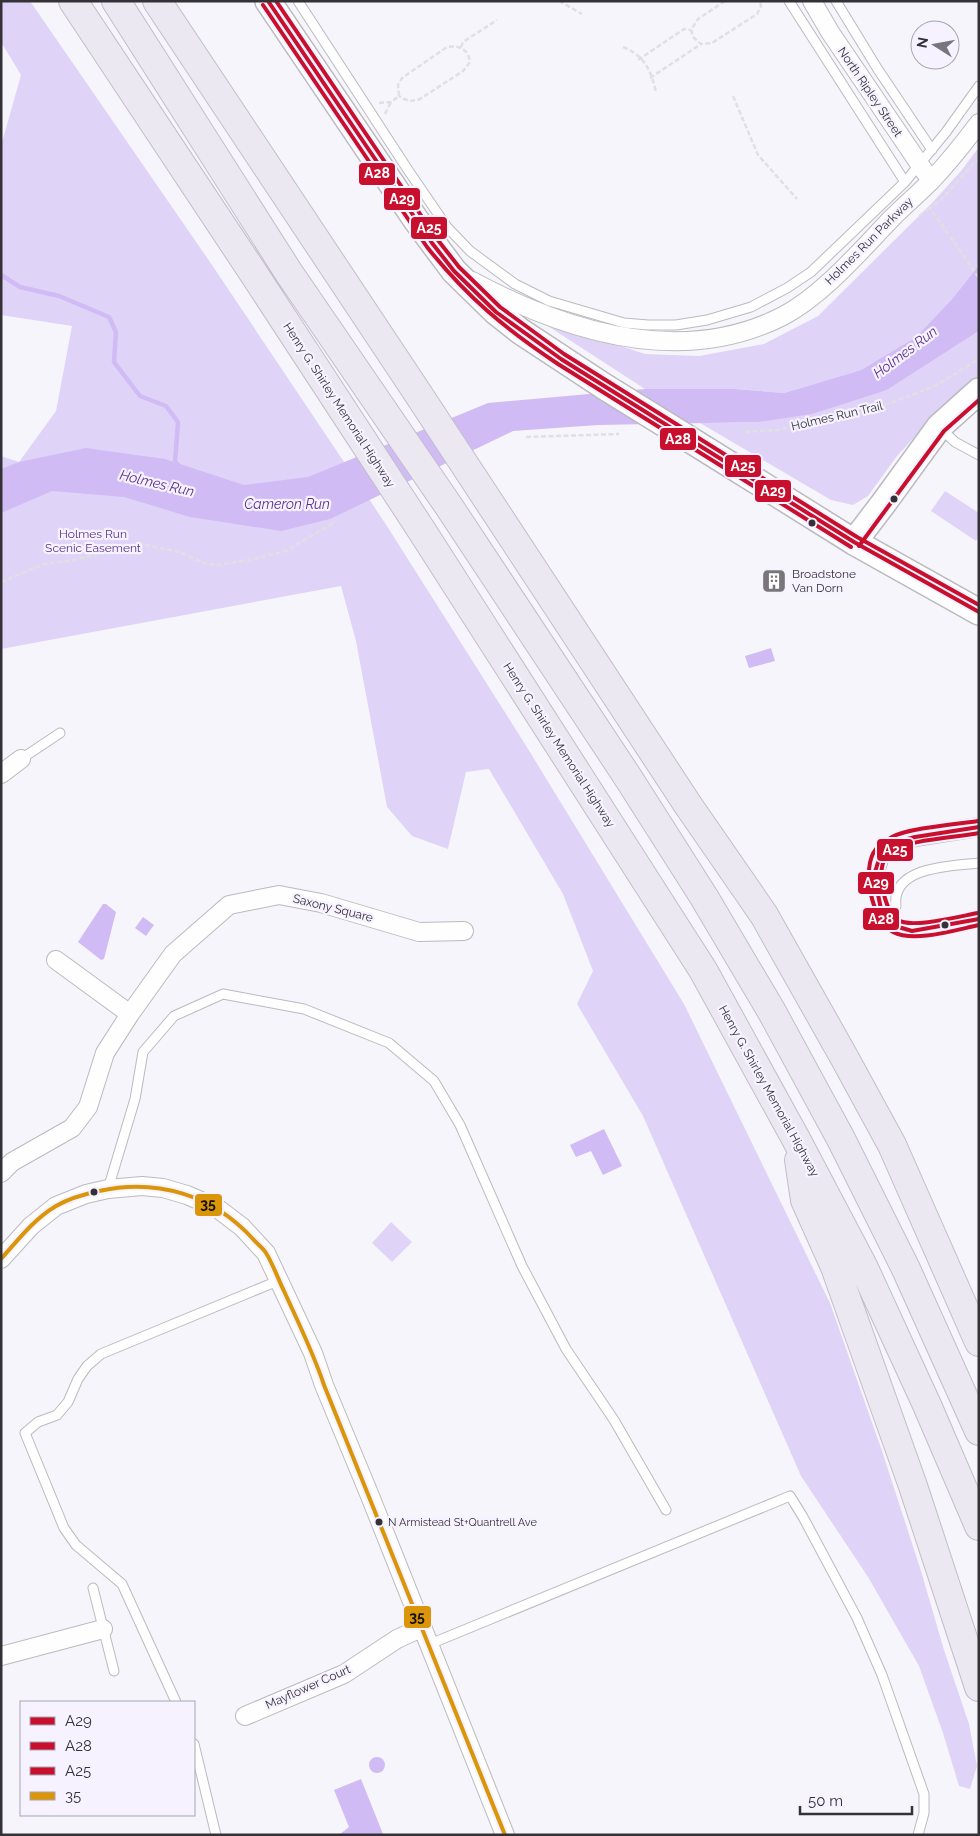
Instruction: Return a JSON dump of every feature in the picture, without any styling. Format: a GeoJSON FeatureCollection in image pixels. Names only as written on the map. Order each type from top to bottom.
{"type":"FeatureCollection","features":[{"type":"Feature","properties":{"kind":"highway","name":"Henry G. Shirley Memorial Highway"},"geometry":{"type":"LineString","coordinates":[[73,1],[422,531],[703,970],[863,1266],[979,1526]]}},
{"type":"Feature","properties":{"kind":"highway"},"geometry":{"type":"LineString","coordinates":[[116,1],[289,272],[450,508],[629,779],[704,897],[772,1012],[841,1139],[906,1269],[979,1431]]}},
{"type":"Feature","properties":{"kind":"highway"},"geometry":{"type":"LineString","coordinates":[[157,1],[688,805],[764,915],[892,1145],[979,1342]]}},
{"type":"Feature","properties":{"kind":"highway"},"geometry":{"type":"LineString","coordinates":[[796,1139],[805,1200],[845,1294],[913,1486],[978,1686]]}},
{"type":"Feature","properties":{"kind":"highway"},"geometry":{"type":"LineString","coordinates":[[913,1192],[979,1325]]}},
{"type":"Feature","properties":{"kind":"main road"},"geometry":{"type":"LineString","coordinates":[[268,1],[416,220],[454,271],[489,306],[520,331],[605,387],[854,542],[979,612]]}},
{"type":"Feature","properties":{"kind":"main road"},"geometry":{"type":"LineString","coordinates":[[854,542],[939,427],[979,392]]}},
{"type":"Feature","properties":{"kind":"street","name":"North Ripley Street"},"geometry":{"type":"LineString","coordinates":[[812,1],[830,32],[931,182]]}},
{"type":"Feature","properties":{"kind":"street","name":"Holmes Run Parkway"},"geometry":{"type":"LineString","coordinates":[[454,271],[483,287],[534,310],[583,328],[608,334],[652,342],[677,342],[735,334],[784,315],[828,282],[853,260],[907,202],[931,182],[979,123]]}},
{"type":"Feature","properties":{"kind":"street"},"geometry":{"type":"LineString","coordinates":[[1,774],[22,759]]}},
{"type":"Feature","properties":{"kind":"street"},"geometry":{"type":"LineString","coordinates":[[889,908],[874,875],[881,853],[896,842],[915,837],[979,827]]}},
{"type":"Feature","properties":{"kind":"street","name":"Saxony Square"},"geometry":{"type":"LineString","coordinates":[[1,1173],[12,1162],[72,1128],[88,1107],[105,1054],[130,1014],[173,954],[230,905],[279,895],[321,903],[419,932],[464,931]]}},
{"type":"Feature","properties":{"kind":"street"},"geometry":{"type":"LineString","coordinates":[[56,960],[130,1014]]}},
{"type":"Feature","properties":{"kind":"street"},"geometry":{"type":"LineString","coordinates":[[1,1259],[31,1226],[56,1206],[86,1194],[108,1189],[142,1186],[163,1188],[187,1195],[217,1208],[242,1227],[266,1253],[313,1353],[324,1385],[506,1835]]}},
{"type":"Feature","properties":{"kind":"street","name":"Mayflower Court"},"geometry":{"type":"LineString","coordinates":[[245,1716],[344,1674],[397,1639],[423,1627]]}},
{"type":"Feature","properties":{"kind":"street"},"geometry":{"type":"LineString","coordinates":[[1,1656],[103,1629]]}},
{"type":"Feature","properties":{"kind":"lane"},"geometry":{"type":"LineString","coordinates":[[298,1],[447,227],[470,251],[515,284],[550,301],[624,323],[648,326],[676,325],[707,320],[751,307],[787,288],[811,272],[905,182],[932,150],[979,86]]}},
{"type":"Feature","properties":{"kind":"lane"},"geometry":{"type":"LineString","coordinates":[[789,1],[905,182]]}},
{"type":"Feature","properties":{"kind":"lane"},"geometry":{"type":"LineString","coordinates":[[836,1],[883,77],[932,150]]}},
{"type":"Feature","properties":{"kind":"lane"},"geometry":{"type":"LineString","coordinates":[[814,41],[830,32]]}},
{"type":"Feature","properties":{"kind":"lane"},"geometry":{"type":"LineString","coordinates":[[939,427],[955,442],[979,455]]}},
{"type":"Feature","properties":{"kind":"lane"},"geometry":{"type":"LineString","coordinates":[[22,759],[60,733]]}},
{"type":"Feature","properties":{"kind":"lane"},"geometry":{"type":"LineString","coordinates":[[889,908],[897,891],[906,879],[918,872],[979,863]]}},
{"type":"Feature","properties":{"kind":"lane"},"geometry":{"type":"LineString","coordinates":[[108,1189],[135,1099],[143,1052],[174,1016],[223,994],[304,1009],[389,1043],[434,1080],[460,1125],[522,1266],[566,1349],[614,1420],[666,1510]]}},
{"type":"Feature","properties":{"kind":"lane"},"geometry":{"type":"LineString","coordinates":[[176,1701],[122,1584],[76,1545],[64,1528],[25,1433],[38,1422],[57,1415],[68,1402],[78,1379],[87,1366],[100,1354],[280,1280]]}},
{"type":"Feature","properties":{"kind":"lane"},"geometry":{"type":"LineString","coordinates":[[430,1644],[790,1496],[804,1517],[857,1618],[882,1675],[924,1794],[924,1813],[918,1835]]}},
{"type":"Feature","properties":{"kind":"lane"},"geometry":{"type":"LineString","coordinates":[[93,1588],[114,1671]]}},
{"type":"Feature","properties":{"kind":"lane"},"geometry":{"type":"LineString","coordinates":[[195,1748],[216,1835]]}},
{"type":"Feature","properties":{"kind":"path"},"geometry":{"type":"LineString","coordinates":[[559,1],[582,14]]}},
{"type":"Feature","properties":{"kind":"path"},"geometry":{"type":"LineString","coordinates":[[691,30],[698,19],[725,1]]}},
{"type":"Feature","properties":{"kind":"path"},"geometry":{"type":"LineString","coordinates":[[651,77],[701,44],[712,43],[757,14],[760,1]]}},
{"type":"Feature","properties":{"kind":"path"},"geometry":{"type":"LineString","coordinates":[[460,47],[463,42],[497,20]]}},
{"type":"Feature","properties":{"kind":"path"},"geometry":{"type":"LineString","coordinates":[[640,59],[684,29],[691,30]]}},
{"type":"Feature","properties":{"kind":"path"},"geometry":{"type":"LineString","coordinates":[[691,30],[694,38],[701,44]]}},
{"type":"Feature","properties":{"kind":"path"},"geometry":{"type":"LineString","coordinates":[[447,47],[464,48],[469,55],[470,62],[462,71],[420,99],[413,102],[399,96],[398,85],[402,78],[447,47]]}},
{"type":"Feature","properties":{"kind":"path"},"geometry":{"type":"LineString","coordinates":[[623,47],[634,51],[640,59],[651,77],[656,92]]}},
{"type":"Feature","properties":{"kind":"path"},"geometry":{"type":"LineString","coordinates":[[384,117],[391,102],[399,96]]}},
{"type":"Feature","properties":{"kind":"path"},"geometry":{"type":"LineString","coordinates":[[733,96],[758,155],[797,200]]}},
{"type":"Feature","properties":{"kind":"path"},"geometry":{"type":"LineString","coordinates":[[375,103],[391,102]]}},
{"type":"Feature","properties":{"kind":"path"},"geometry":{"type":"LineString","coordinates":[[979,158],[942,198],[930,208],[979,278]]}},
{"type":"Feature","properties":{"kind":"path","name":"Holmes Run Trail"},"geometry":{"type":"LineString","coordinates":[[745,432],[778,430],[851,416],[878,408],[935,386],[979,360]]}},
{"type":"Feature","properties":{"kind":"path"},"geometry":{"type":"LineString","coordinates":[[526,437],[619,434]]}},
{"type":"Feature","properties":{"kind":"path"},"geometry":{"type":"LineString","coordinates":[[1,582],[44,564],[74,560],[140,544],[180,552],[206,564],[218,566],[286,551],[333,523]]}},
{"type":"Feature","properties":{"kind":"green space","name":"Holmes Run Scenic Easement"},"geometry":{"type":"Polygon","coordinates":[[[1,1],[30,1],[212,265],[385,523],[525,744],[684,1004],[830,1303],[882,1451],[969,1724],[977,1766],[970,1789],[959,1786],[943,1733],[919,1666],[868,1577],[801,1476],[643,1116],[577,1004],[593,971],[563,894],[489,769],[466,772],[448,849],[412,836],[387,807],[356,641],[341,586],[1,649],[1,456],[19,462],[56,411],[72,326],[1,315],[1,146],[21,75],[1,42],[1,1]]]}},
{"type":"Feature","properties":{"kind":"green space"},"geometry":{"type":"Polygon","coordinates":[[[979,147],[979,265],[952,299],[916,337],[861,370],[784,393],[735,389],[645,389],[534,317],[645,354],[699,356],[764,344],[818,316],[933,202],[961,171],[979,147]]]}},
{"type":"Feature","properties":{"kind":"green space"},"geometry":{"type":"Polygon","coordinates":[[[979,331],[979,376],[967,384],[934,416],[897,456],[868,496],[853,505],[831,500],[700,423],[759,422],[887,390],[979,331]]]}},
{"type":"Feature","properties":{"kind":"green space"},"geometry":{"type":"Polygon","coordinates":[[[945,491],[979,513],[979,536],[976,541],[931,511],[945,491]]]}},
{"type":"Feature","properties":{"kind":"green space"},"geometry":{"type":"Polygon","coordinates":[[[391,1222],[412,1242],[392,1262],[372,1243],[391,1222]]]}},
{"type":"Feature","properties":{"kind":"water","name":"Cameron Run"},"geometry":{"type":"Polygon","coordinates":[[[979,265],[979,331],[887,390],[812,414],[759,422],[598,425],[513,431],[330,519],[281,531],[190,517],[124,497],[52,491],[1,513],[1,469],[19,462],[86,448],[165,459],[244,485],[308,477],[488,403],[645,389],[735,389],[784,393],[861,370],[916,337],[952,299],[979,265]]]}},
{"type":"Feature","properties":{"kind":"water"},"geometry":{"type":"Polygon","coordinates":[[[771,648],[775,661],[749,668],[745,656],[771,648]]]}},
{"type":"Feature","properties":{"kind":"water"},"geometry":{"type":"Polygon","coordinates":[[[103,904],[106,904],[116,912],[104,959],[101,960],[78,942],[103,904]]]}},
{"type":"Feature","properties":{"kind":"water"},"geometry":{"type":"Polygon","coordinates":[[[143,917],[154,925],[146,936],[135,928],[143,917]]]}},
{"type":"Feature","properties":{"kind":"water"},"geometry":{"type":"Polygon","coordinates":[[[604,1129],[622,1166],[603,1175],[591,1151],[576,1157],[570,1145],[604,1129]]]}},
{"type":"Feature","properties":{"kind":"water"},"geometry":{"type":"Polygon","coordinates":[[[374,1757],[380,1757],[385,1762],[383,1771],[374,1773],[369,1768],[369,1762],[374,1757]]]}},
{"type":"Feature","properties":{"kind":"water"},"geometry":{"type":"Polygon","coordinates":[[[361,1779],[383,1834],[339,1835],[349,1827],[334,1790],[361,1779]]]}},
{"type":"Feature","properties":{"kind":"waterway"},"geometry":{"type":"LineString","coordinates":[[1,275],[20,287],[59,296],[109,317],[116,332],[114,362],[140,396],[166,406],[178,422],[175,462],[179,466]]}},
{"type":"Feature","properties":{"kind":"transit line","name":"A29"},"geometry":{"type":"LineString","coordinates":[[268,1],[432,243],[454,271],[496,312],[561,359],[854,542],[979,612]]}},
{"type":"Feature","properties":{"kind":"transit line","name":"A25"},"geometry":{"type":"LineString","coordinates":[[276,1],[437,239],[459,267],[500,307],[564,354],[857,537],[979,605]]}},
{"type":"Feature","properties":{"kind":"transit line","name":"A28"},"geometry":{"type":"LineString","coordinates":[[263,5],[427,247],[487,311],[520,338],[558,364],[851,547]]}},
{"type":"Feature","properties":{"kind":"transit line","name":"A28"},"geometry":{"type":"LineString","coordinates":[[859,546],[944,431],[979,400]]}},
{"type":"Feature","properties":{"kind":"transit line","name":"A28"},"geometry":{"type":"LineString","coordinates":[[978,821],[909,831],[892,837],[876,849],[869,868],[869,880],[874,905],[879,916],[885,926],[893,932],[902,935],[923,936],[979,925]]}},
{"type":"Feature","properties":{"kind":"transit line","name":"A29"},"geometry":{"type":"LineString","coordinates":[[979,827],[915,837],[896,842],[881,853],[874,875],[881,909],[895,926],[912,931],[979,919]]}},
{"type":"Feature","properties":{"kind":"transit line","name":"A25"},"geometry":{"type":"LineString","coordinates":[[978,913],[925,923],[898,920],[893,915],[885,899],[882,871],[886,857],[896,849],[927,840],[979,833]]}},
{"type":"Feature","properties":{"kind":"transit line","name":"35"},"geometry":{"type":"LineString","coordinates":[[1,1259],[33,1223],[56,1206],[82,1195],[99,1191],[142,1187],[163,1189],[202,1201],[220,1211],[237,1224],[263,1249],[269,1257],[310,1349],[505,1835]]}},
{"type":"Feature","properties":{"kind":"place","name":"Broadstone Van Dorn"},"geometry":{"type":"Point","coordinates":[774,581]}},
{"type":"Feature","properties":{"kind":"place","name":"N Armistead St+Quantrell Ave"},"geometry":{"type":"Point","coordinates":[379,1522]}},
{"type":"Feature","properties":{"kind":"water label","name":"Holmes Run"},"geometry":{"type":"Point","coordinates":[905,352]}},
{"type":"Feature","properties":{"kind":"water label","name":"Holmes Run"},"geometry":{"type":"Point","coordinates":[157,483]}}]}
